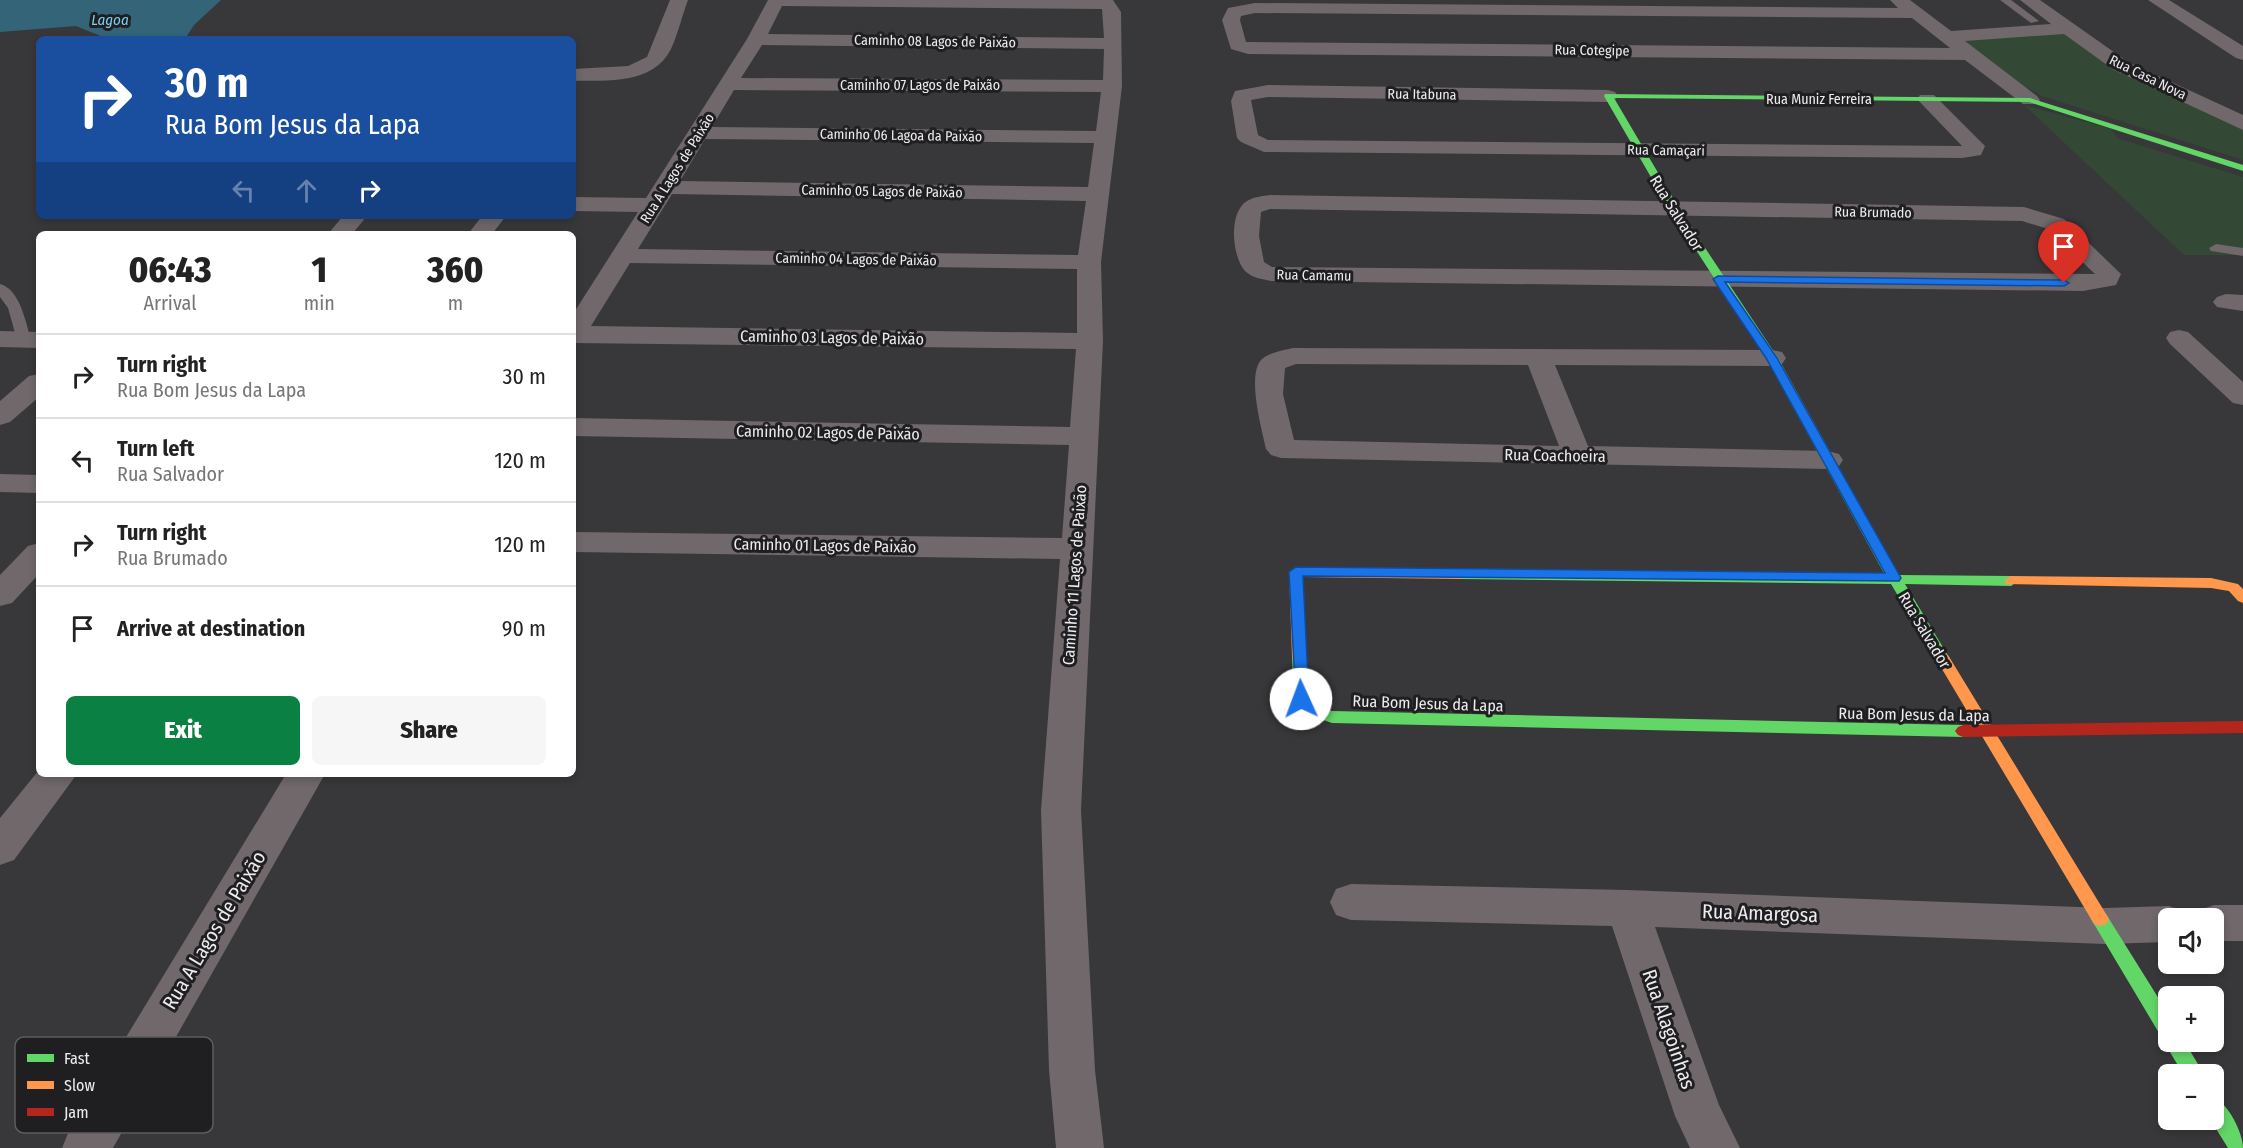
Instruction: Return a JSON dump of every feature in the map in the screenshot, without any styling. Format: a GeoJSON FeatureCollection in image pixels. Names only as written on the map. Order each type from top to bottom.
{"type":"FeatureCollection","features":[{"type":"Feature","properties":{"kind":"street"},"geometry":{"type":"LineString","coordinates":[[576,75],[630,72],[649,65],[658,55],[679,0]]}},
{"type":"Feature","properties":{"kind":"street"},"geometry":{"type":"LineString","coordinates":[[777,0],[1106,2]]}},
{"type":"Feature","properties":{"kind":"street","name":"Rua A Lagos de Paixão"},"geometry":{"type":"LineString","coordinates":[[576,329],[699,133],[777,0]]}},
{"type":"Feature","properties":{"kind":"street","name":"Rua Muniz Ferreira"},"geometry":{"type":"LineString","coordinates":[[1899,0],[2030,100]]}},
{"type":"Feature","properties":{"kind":"street","name":"Rua Casa Nova"},"geometry":{"type":"LineString","coordinates":[[2029,0],[2121,66],[2243,123]]}},
{"type":"Feature","properties":{"kind":"street"},"geometry":{"type":"LineString","coordinates":[[2157,0],[2242,54]]}},
{"type":"Feature","properties":{"kind":"street","name":"Caminho 11 Lagos de Paixão"},"geometry":{"type":"LineString","coordinates":[[1080,1148],[1072,1070],[1062,810],[1082,436],[1090,341],[1089,262],[1100,194],[1103,137],[1112,86],[1114,44],[1112,12],[1106,2]]}},
{"type":"Feature","properties":{"kind":"street"},"geometry":{"type":"LineString","coordinates":[[1378,49],[1366,9],[1453,5],[1553,12],[1670,6],[1915,13]]}},
{"type":"Feature","properties":{"kind":"street","name":"Rua Cotegipe"},"geometry":{"type":"LineString","coordinates":[[1366,9],[1246,8],[1234,12],[1232,24],[1238,45],[1244,48],[1968,54]]}},
{"type":"Feature","properties":{"kind":"street","name":"Rua Salvador"},"geometry":{"type":"LineString","coordinates":[[1553,12],[1608,96],[1638,150],[1718,279],[1772,358],[1894,578],[2158,1014]]}},
{"type":"Feature","properties":{"kind":"street"},"geometry":{"type":"LineString","coordinates":[[1947,38],[2067,28]]}},
{"type":"Feature","properties":{"kind":"street","name":"Caminho 08 Lagos de Paixão"},"geometry":{"type":"LineString","coordinates":[[756,39],[1114,44]]}},
{"type":"Feature","properties":{"kind":"street","name":"Caminho 07 Lagos de Paixão"},"geometry":{"type":"LineString","coordinates":[[728,84],[1112,86]]}},
{"type":"Feature","properties":{"kind":"street","name":"Rua Itabuna"},"geometry":{"type":"LineString","coordinates":[[1241,101],[1242,95],[1268,91],[1608,96]]}},
{"type":"Feature","properties":{"kind":"street","name":"Rua Muniz Ferreira"},"geometry":{"type":"LineString","coordinates":[[1608,96],[2030,100],[2243,168]]}},
{"type":"Feature","properties":{"kind":"street","name":"Rua Camaçari"},"geometry":{"type":"LineString","coordinates":[[1241,101],[1247,135],[1251,142],[1264,146],[1950,152],[1973,150],[1964,135],[1928,99]]}},
{"type":"Feature","properties":{"kind":"street","name":"Caminho 06 Lagoa da Paixão"},"geometry":{"type":"LineString","coordinates":[[699,133],[1103,137]]}},
{"type":"Feature","properties":{"kind":"street","name":"Caminho 05 Lagos de Paixão"},"geometry":{"type":"LineString","coordinates":[[576,204],[659,196],[1100,194]]}},
{"type":"Feature","properties":{"kind":"street","name":"Rua Camamu"},"geometry":{"type":"LineString","coordinates":[[1675,210],[1270,202],[1256,204],[1250,209],[1247,221],[1253,266],[1271,274],[1718,279]]}},
{"type":"Feature","properties":{"kind":"street","name":"Rua Brumado"},"geometry":{"type":"LineString","coordinates":[[1675,210],[2008,213],[2043,218],[2066,231],[2109,274],[2107,280],[2083,283],[1718,279]]}},
{"type":"Feature","properties":{"kind":"street"},"geometry":{"type":"LineString","coordinates":[[482,231],[492,219]]}},
{"type":"Feature","properties":{"kind":"street","name":"Caminho 04 Lagos de Paixão"},"geometry":{"type":"LineString","coordinates":[[623,256],[1089,262]]}},
{"type":"Feature","properties":{"kind":"street","name":"Caminho 03 Lagos de Paixão"},"geometry":{"type":"LineString","coordinates":[[576,334],[1090,341]]}},
{"type":"Feature","properties":{"kind":"street"},"geometry":{"type":"LineString","coordinates":[[2179,338],[2243,397]]}},
{"type":"Feature","properties":{"kind":"street","name":"Rua Coachoeira"},"geometry":{"type":"LineString","coordinates":[[1538,357],[1293,356],[1272,364],[1269,372],[1269,394],[1281,449],[1828,460]]}},
{"type":"Feature","properties":{"kind":"street"},"geometry":{"type":"LineString","coordinates":[[1577,455],[1538,357],[1772,358]]}},
{"type":"Feature","properties":{"kind":"street"},"geometry":{"type":"LineString","coordinates":[[0,416],[36,385]]}},
{"type":"Feature","properties":{"kind":"street","name":"Caminho 02 Lagos de Paixão"},"geometry":{"type":"LineString","coordinates":[[576,427],[1082,436]]}},
{"type":"Feature","properties":{"kind":"street"},"geometry":{"type":"LineString","coordinates":[[0,483],[36,484]]}},
{"type":"Feature","properties":{"kind":"street","name":"Caminho 01 Lagos de Paixão"},"geometry":{"type":"LineString","coordinates":[[576,542],[1076,549]]}},
{"type":"Feature","properties":{"kind":"street"},"geometry":{"type":"LineString","coordinates":[[0,595],[36,557]]}},
{"type":"Feature","properties":{"kind":"street","name":"Rua Bom Jesus da Lapa"},"geometry":{"type":"LineString","coordinates":[[2243,598],[2229,586],[2211,583],[1296,572],[1301,699],[1314,711],[1332,717],[1986,732],[2243,727]]}},
{"type":"Feature","properties":{"kind":"street"},"geometry":{"type":"LineString","coordinates":[[0,848],[56,777]]}},
{"type":"Feature","properties":{"kind":"street","name":"Rua A Lagos de Paixão"},"geometry":{"type":"LineString","coordinates":[[151,1037],[304,777]]}},
{"type":"Feature","properties":{"kind":"street","name":"Rua Amargosa"},"geometry":{"type":"LineString","coordinates":[[1351,902],[1627,908],[2105,926],[2158,924]]}},
{"type":"Feature","properties":{"kind":"street","name":"Rua Alagoinhas"},"geometry":{"type":"LineString","coordinates":[[1627,908],[1699,1116],[1716,1148]]}},
{"type":"Feature","properties":{"kind":"street"},"geometry":{"type":"LineString","coordinates":[[2224,923],[2243,923]]}},
{"type":"Feature","properties":{"kind":"street"},"geometry":{"type":"LineString","coordinates":[[2224,1123],[2239,1148]]}},
{"type":"Feature","properties":{"kind":"street","name":"Rua A Lagos de Paixão"},"geometry":{"type":"LineString","coordinates":[[86,1148],[95,1133]]}},
{"type":"Feature","properties":{"kind":"lane"},"geometry":{"type":"LineString","coordinates":[[2005,0],[2034,21]]}},
{"type":"Feature","properties":{"kind":"lane"},"geometry":{"type":"LineString","coordinates":[[2216,248],[2243,252]]}},
{"type":"Feature","properties":{"kind":"lane"},"geometry":{"type":"LineString","coordinates":[[0,288],[15,308],[21,340]]}},
{"type":"Feature","properties":{"kind":"green space"},"geometry":{"type":"Polygon","coordinates":[[[2061,32],[2243,129],[2243,160],[2042,96],[2019,84],[1959,40],[2061,32]]]}},
{"type":"Feature","properties":{"kind":"green space"},"geometry":{"type":"Polygon","coordinates":[[[2024,105],[2111,129],[2117,138],[2243,177],[2243,255],[2184,255],[2024,105]]]}},
{"type":"Feature","properties":{"kind":"water","name":"Lagoa"},"geometry":{"type":"Polygon","coordinates":[[[0,0],[221,0],[194,25],[187,36],[101,36],[76,26],[0,32],[0,0]]]}},
{"type":"Feature","properties":{"kind":"traffic: fast"},"geometry":{"type":"LineString","coordinates":[[1608,96],[1675,210],[1772,358],[1894,578],[1943,659]]}},
{"type":"Feature","properties":{"kind":"traffic: fast"},"geometry":{"type":"LineString","coordinates":[[1608,96],[2030,100],[2243,168]]}},
{"type":"Feature","properties":{"kind":"traffic: fast"},"geometry":{"type":"LineString","coordinates":[[1461,574],[2011,581]]}},
{"type":"Feature","properties":{"kind":"traffic: fast"},"geometry":{"type":"LineString","coordinates":[[1299,657],[1301,699],[1314,711],[1332,717],[1963,731]]}},
{"type":"Feature","properties":{"kind":"traffic: fast"},"geometry":{"type":"LineString","coordinates":[[2100,919],[2158,1014]]}},
{"type":"Feature","properties":{"kind":"traffic: fast"},"geometry":{"type":"LineString","coordinates":[[2181,1052],[2188,1064]]}},
{"type":"Feature","properties":{"kind":"traffic: fast"},"geometry":{"type":"LineString","coordinates":[[2224,1123],[2239,1148]]}},
{"type":"Feature","properties":{"kind":"traffic: slow"},"geometry":{"type":"LineString","coordinates":[[1299,657],[1296,572],[1461,574]]}},
{"type":"Feature","properties":{"kind":"traffic: slow"},"geometry":{"type":"LineString","coordinates":[[2011,581],[2211,583],[2233,587],[2243,598]]}},
{"type":"Feature","properties":{"kind":"traffic: slow"},"geometry":{"type":"LineString","coordinates":[[1943,659],[2100,919]]}},
{"type":"Feature","properties":{"kind":"traffic: jam"},"geometry":{"type":"LineString","coordinates":[[1963,731],[2243,727]]}},
{"type":"Feature","properties":{"kind":"route"},"geometry":{"type":"LineString","coordinates":[[1301,699],[1296,572],[1894,578],[1772,358],[1718,279],[2064,283]]}}]}
